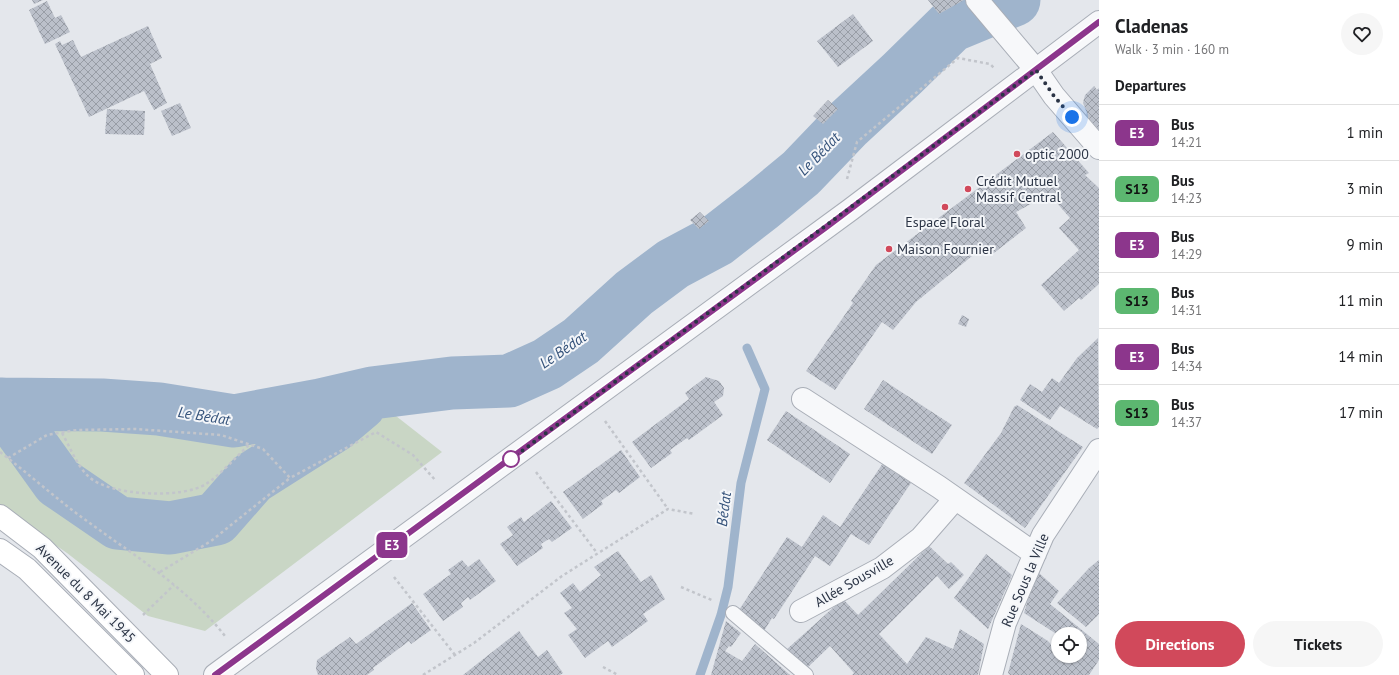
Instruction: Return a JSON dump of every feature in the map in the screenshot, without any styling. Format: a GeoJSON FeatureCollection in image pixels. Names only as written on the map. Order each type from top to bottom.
{"type":"FeatureCollection","features":[{"type":"Feature","properties":{"kind":"main road","name":"Avenue du 8 Mai 1945"},"geometry":{"type":"LineString","coordinates":[[0,516],[42,548],[167,675]]}},
{"type":"Feature","properties":{"kind":"main road","name":"Avenue du 8 Mai 1945"},"geometry":{"type":"LineString","coordinates":[[0,550],[27,569],[133,675]]}},
{"type":"Feature","properties":{"kind":"street"},"geometry":{"type":"LineString","coordinates":[[977,0],[1036,70],[1054,96],[1099,148]]}},
{"type":"Feature","properties":{"kind":"street"},"geometry":{"type":"LineString","coordinates":[[215,675],[522,452],[850,210],[1099,22]]}},
{"type":"Feature","properties":{"kind":"street"},"geometry":{"type":"LineString","coordinates":[[803,399],[955,499],[1035,554]]}},
{"type":"Feature","properties":{"kind":"street","name":"Rue Sous la Ville"},"geometry":{"type":"LineString","coordinates":[[991,675],[1005,623],[1043,535],[1099,450]]}},
{"type":"Feature","properties":{"kind":"street","name":"Allée Sousville"},"geometry":{"type":"LineString","coordinates":[[802,611],[882,568],[921,538],[955,499]]}},
{"type":"Feature","properties":{"kind":"lane"},"geometry":{"type":"LineString","coordinates":[[733,613],[806,675]]}},
{"type":"Feature","properties":{"kind":"path"},"geometry":{"type":"LineString","coordinates":[[850,210],[846,176],[857,142],[958,58],[990,64],[1016,85]]}},
{"type":"Feature","properties":{"kind":"path"},"geometry":{"type":"LineString","coordinates":[[590,401],[668,509]]}},
{"type":"Feature","properties":{"kind":"path"},"geometry":{"type":"LineString","coordinates":[[8,458],[47,435],[62,433],[135,429],[221,435],[263,449],[290,478]]}},
{"type":"Feature","properties":{"kind":"path"},"geometry":{"type":"LineString","coordinates":[[160,572],[211,541],[290,478],[376,432],[413,456],[453,501]]}},
{"type":"Feature","properties":{"kind":"path"},"geometry":{"type":"LineString","coordinates":[[62,433],[78,462],[88,476],[100,484],[117,489],[143,492],[178,494],[206,484],[249,445]]}},
{"type":"Feature","properties":{"kind":"path"},"geometry":{"type":"LineString","coordinates":[[0,452],[76,513],[160,572],[208,614],[240,656]]}},
{"type":"Feature","properties":{"kind":"path"},"geometry":{"type":"LineString","coordinates":[[522,452],[597,553]]}},
{"type":"Feature","properties":{"kind":"path"},"geometry":{"type":"LineString","coordinates":[[423,675],[474,643],[562,576],[668,509],[695,514]]}},
{"type":"Feature","properties":{"kind":"path"},"geometry":{"type":"LineString","coordinates":[[377,556],[455,655]]}},
{"type":"Feature","properties":{"kind":"path"},"geometry":{"type":"LineString","coordinates":[[681,587],[711,600]]}},
{"type":"Feature","properties":{"kind":"path"},"geometry":{"type":"LineString","coordinates":[[603,666],[618,675]]}},
{"type":"Feature","properties":{"kind":"green space"},"geometry":{"type":"Polygon","coordinates":[[[373,398],[442,452],[205,631],[148,616],[67,553],[0,507],[0,421],[142,423],[298,419],[373,398]]]}},
{"type":"Feature","properties":{"kind":"building"},"geometry":{"type":"Polygon","coordinates":[[[32,0],[43,0],[34,4],[32,0]]]}},
{"type":"Feature","properties":{"kind":"building"},"geometry":{"type":"Polygon","coordinates":[[[928,0],[964,0],[939,14],[928,0]]]}},
{"type":"Feature","properties":{"kind":"building"},"geometry":{"type":"Polygon","coordinates":[[[47,1],[55,18],[61,15],[70,32],[45,44],[29,10],[47,1]]]}},
{"type":"Feature","properties":{"kind":"building"},"geometry":{"type":"Polygon","coordinates":[[[853,14],[873,41],[838,67],[817,41],[853,14]]]}},
{"type":"Feature","properties":{"kind":"building"},"geometry":{"type":"Polygon","coordinates":[[[148,26],[162,58],[150,64],[167,103],[154,110],[144,91],[89,117],[55,44],[60,41],[62,45],[73,40],[81,57],[148,26]]]}},
{"type":"Feature","properties":{"kind":"building"},"geometry":{"type":"Polygon","coordinates":[[[1094,86],[1097,90],[1099,88],[1099,130],[1086,115],[1087,113],[1083,103],[1085,95],[1094,86]]]}},
{"type":"Feature","properties":{"kind":"building"},"geometry":{"type":"Polygon","coordinates":[[[828,100],[838,109],[823,124],[813,116],[828,100]]]}},
{"type":"Feature","properties":{"kind":"building"},"geometry":{"type":"Polygon","coordinates":[[[180,103],[191,128],[172,136],[161,111],[180,103]]]}},
{"type":"Feature","properties":{"kind":"building"},"geometry":{"type":"Polygon","coordinates":[[[107,109],[145,111],[144,135],[105,134],[107,109]]]}},
{"type":"Feature","properties":{"kind":"building"},"geometry":{"type":"Polygon","coordinates":[[[1053,132],[1089,173],[1085,175],[1099,188],[1099,284],[1081,300],[1079,298],[1064,311],[1041,285],[1079,250],[1059,228],[1070,218],[1049,194],[1016,212],[1026,228],[990,256],[983,247],[916,302],[893,330],[882,322],[835,390],[806,371],[853,303],[851,301],[876,265],[1053,132]]]}},
{"type":"Feature","properties":{"kind":"building"},"geometry":{"type":"Polygon","coordinates":[[[700,212],[709,221],[699,229],[690,220],[700,212]]]}},
{"type":"Feature","properties":{"kind":"building"},"geometry":{"type":"Polygon","coordinates":[[[962,315],[969,319],[966,327],[958,324],[962,315]]]}},
{"type":"Feature","properties":{"kind":"building"},"geometry":{"type":"Polygon","coordinates":[[[1098,338],[1099,427],[1097,429],[1060,406],[1050,420],[1020,400],[1030,384],[1042,392],[1052,378],[1059,383],[1077,358],[1098,338]]]}},
{"type":"Feature","properties":{"kind":"building"},"geometry":{"type":"Polygon","coordinates":[[[706,377],[719,381],[724,388],[723,396],[714,402],[723,415],[689,440],[687,438],[670,450],[672,453],[651,468],[632,442],[689,399],[685,393],[706,377]]]}},
{"type":"Feature","properties":{"kind":"building"},"geometry":{"type":"Polygon","coordinates":[[[883,380],[952,425],[932,454],[864,409],[883,380]]]}},
{"type":"Feature","properties":{"kind":"building"},"geometry":{"type":"Polygon","coordinates":[[[1017,405],[1083,447],[1025,528],[964,483],[1001,433],[1014,407],[1017,405]]]}},
{"type":"Feature","properties":{"kind":"building"},"geometry":{"type":"Polygon","coordinates":[[[786,411],[850,454],[830,483],[767,440],[786,411]]]}},
{"type":"Feature","properties":{"kind":"building"},"geometry":{"type":"Polygon","coordinates":[[[621,450],[640,477],[619,493],[616,490],[601,501],[603,504],[583,519],[563,492],[621,450]]]}},
{"type":"Feature","properties":{"kind":"building"},"geometry":{"type":"Polygon","coordinates":[[[883,463],[911,483],[869,545],[851,534],[830,566],[815,556],[774,619],[772,618],[764,631],[739,610],[787,537],[802,547],[823,515],[840,527],[883,463]]]}},
{"type":"Feature","properties":{"kind":"building"},"geometry":{"type":"Polygon","coordinates":[[[551,501],[572,528],[552,542],[549,539],[541,544],[543,548],[517,566],[500,544],[513,535],[507,527],[521,517],[524,522],[551,501]]]}},
{"type":"Feature","properties":{"kind":"building"},"geometry":{"type":"Polygon","coordinates":[[[929,546],[948,564],[951,562],[964,575],[949,589],[937,576],[879,634],[907,664],[926,637],[953,649],[960,629],[984,644],[978,675],[852,675],[854,673],[830,646],[807,668],[786,650],[843,599],[858,615],[929,546]]]}},
{"type":"Feature","properties":{"kind":"building"},"geometry":{"type":"Polygon","coordinates":[[[618,551],[641,582],[651,575],[665,599],[643,614],[648,621],[612,647],[608,641],[585,658],[568,635],[577,629],[564,613],[572,608],[560,593],[573,583],[580,592],[601,575],[594,567],[618,551]]]}},
{"type":"Feature","properties":{"kind":"building"},"geometry":{"type":"Polygon","coordinates":[[[986,554],[1012,575],[988,629],[954,598],[986,554]]]}},
{"type":"Feature","properties":{"kind":"building"},"geometry":{"type":"Polygon","coordinates":[[[479,559],[496,581],[470,600],[468,597],[461,603],[463,607],[443,621],[423,594],[451,574],[448,570],[462,560],[468,567],[479,559]]]}},
{"type":"Feature","properties":{"kind":"building"},"geometry":{"type":"Polygon","coordinates":[[[1099,560],[1099,614],[1086,627],[1057,603],[1089,568],[1099,560]]]}},
{"type":"Feature","properties":{"kind":"building"},"geometry":{"type":"Polygon","coordinates":[[[1039,573],[1059,591],[1050,604],[1078,627],[1051,627],[1051,630],[1024,613],[1031,589],[1039,573]]]}},
{"type":"Feature","properties":{"kind":"building"},"geometry":{"type":"Polygon","coordinates":[[[412,603],[431,630],[411,644],[409,641],[373,668],[374,670],[367,675],[318,675],[316,669],[317,660],[350,637],[356,644],[412,603]]]}},
{"type":"Feature","properties":{"kind":"building"},"geometry":{"type":"Polygon","coordinates":[[[726,621],[741,633],[731,647],[729,646],[725,651],[742,661],[755,644],[790,675],[711,675],[726,621]]]}},
{"type":"Feature","properties":{"kind":"building"},"geometry":{"type":"Polygon","coordinates":[[[1021,624],[1048,641],[1051,645],[1051,663],[1087,663],[1087,634],[1099,644],[1099,660],[1089,675],[1010,675],[1008,673],[1021,624]]]}},
{"type":"Feature","properties":{"kind":"building"},"geometry":{"type":"Polygon","coordinates":[[[519,631],[538,657],[547,650],[563,673],[560,675],[463,675],[519,631]]]}},
{"type":"Feature","properties":{"kind":"waterway","name":"Le Bédat"},"geometry":{"type":"LineString","coordinates":[[0,404],[102,405],[159,409],[234,421],[320,405],[372,393],[452,383],[509,381],[547,364],[581,341],[634,293],[673,264],[716,241],[761,206],[801,173],[848,124],[951,26],[1014,0]]}},
{"type":"Feature","properties":{"kind":"waterway","name":"Bédat"},"geometry":{"type":"LineString","coordinates":[[700,675],[721,615],[728,587],[741,483],[765,389],[747,348]]}},
{"type":"Feature","properties":{"kind":"waterway"},"geometry":{"type":"LineString","coordinates":[[2,404],[58,482],[118,523],[170,528],[216,519],[252,478],[334,426],[360,404]]}},
{"type":"Feature","properties":{"kind":"bus line","name":"E3"},"geometry":{"type":"LineString","coordinates":[[215,675],[522,452],[825,228],[1099,22]]}},
{"type":"Feature","properties":{"kind":"place","name":"optic 2000"},"geometry":{"type":"Point","coordinates":[1017,154]}},
{"type":"Feature","properties":{"kind":"place","name":"Crédit Mutuel Massif Central"},"geometry":{"type":"Point","coordinates":[968,189]}},
{"type":"Feature","properties":{"kind":"place","name":"Espace Floral"},"geometry":{"type":"Point","coordinates":[945,207]}},
{"type":"Feature","properties":{"kind":"place","name":"Maison Fournier"},"geometry":{"type":"Point","coordinates":[889,249]}},
{"type":"Feature","properties":{"kind":"route"},"geometry":{"type":"LineString","coordinates":[[511,459],[850,210],[1036,70],[1054,96],[1072,117]]}}]}
